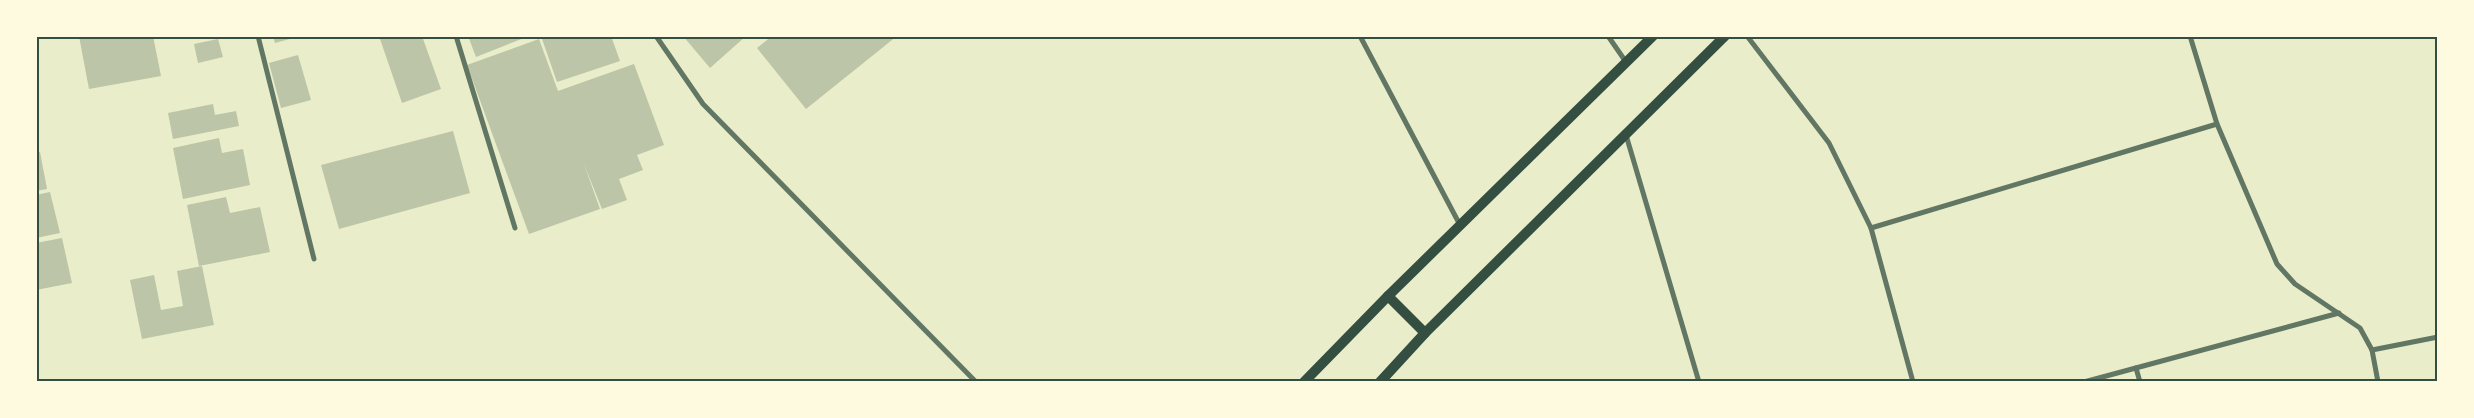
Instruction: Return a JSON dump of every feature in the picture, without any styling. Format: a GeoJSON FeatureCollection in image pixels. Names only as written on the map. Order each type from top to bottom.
{"type":"FeatureCollection","features":[{"type":"Feature","properties":{"kind":"main road"},"geometry":{"type":"LineString","coordinates":[[1304,382],[1388,296],[1653,36]]}},
{"type":"Feature","properties":{"kind":"main road"},"geometry":{"type":"LineString","coordinates":[[1380,382],[1425,334],[1725,36]]}},
{"type":"Feature","properties":{"kind":"main road"},"geometry":{"type":"LineString","coordinates":[[1388,296],[1425,334]]}},
{"type":"Feature","properties":{"kind":"street"},"geometry":{"type":"LineString","coordinates":[[258,36],[314,259]]}},
{"type":"Feature","properties":{"kind":"street"},"geometry":{"type":"LineString","coordinates":[[456,36],[515,228]]}},
{"type":"Feature","properties":{"kind":"street"},"geometry":{"type":"LineString","coordinates":[[656,36],[704,104],[976,382]]}},
{"type":"Feature","properties":{"kind":"street"},"geometry":{"type":"LineString","coordinates":[[1360,36],[1460,226]]}},
{"type":"Feature","properties":{"kind":"street"},"geometry":{"type":"LineString","coordinates":[[1608,36],[1626,62]]}},
{"type":"Feature","properties":{"kind":"street"},"geometry":{"type":"LineString","coordinates":[[1747,36],[1829,143],[1871,228],[1913,382]]}},
{"type":"Feature","properties":{"kind":"street"},"geometry":{"type":"LineString","coordinates":[[2190,36],[2217,124],[2277,264],[2296,284],[2360,328],[2372,350],[2378,382]]}},
{"type":"Feature","properties":{"kind":"street"},"geometry":{"type":"LineString","coordinates":[[1871,228],[2217,124]]}},
{"type":"Feature","properties":{"kind":"street"},"geometry":{"type":"LineString","coordinates":[[1626,134],[1699,382]]}},
{"type":"Feature","properties":{"kind":"street"},"geometry":{"type":"LineString","coordinates":[[2084,382],[2338,313]]}},
{"type":"Feature","properties":{"kind":"street"},"geometry":{"type":"LineString","coordinates":[[2372,350],[2438,336]]}},
{"type":"Feature","properties":{"kind":"street"},"geometry":{"type":"LineString","coordinates":[[2136,368],[2140,382]]}},
{"type":"Feature","properties":{"kind":"building"},"geometry":{"type":"Polygon","coordinates":[[[79,36],[153,36],[161,76],[89,89],[79,36]]]}},
{"type":"Feature","properties":{"kind":"building"},"geometry":{"type":"Polygon","coordinates":[[[273,36],[297,36],[297,37],[275,43],[273,36]]]}},
{"type":"Feature","properties":{"kind":"building"},"geometry":{"type":"Polygon","coordinates":[[[379,36],[422,36],[441,89],[402,103],[379,36]]]}},
{"type":"Feature","properties":{"kind":"building"},"geometry":{"type":"Polygon","coordinates":[[[468,36],[529,36],[476,57],[468,36]]]}},
{"type":"Feature","properties":{"kind":"building"},"geometry":{"type":"Polygon","coordinates":[[[541,36],[611,36],[620,61],[557,82],[541,36]]]}},
{"type":"Feature","properties":{"kind":"building"},"geometry":{"type":"Polygon","coordinates":[[[683,36],[746,36],[710,68],[683,36]]]}},
{"type":"Feature","properties":{"kind":"building"},"geometry":{"type":"Polygon","coordinates":[[[772,36],[897,36],[806,109],[757,48],[772,36]]]}},
{"type":"Feature","properties":{"kind":"building"},"geometry":{"type":"Polygon","coordinates":[[[218,39],[223,57],[198,63],[194,44],[218,39]]]}},
{"type":"Feature","properties":{"kind":"building"},"geometry":{"type":"Polygon","coordinates":[[[539,39],[558,91],[634,64],[664,145],[637,155],[643,170],[619,179],[627,200],[602,209],[584,164],[600,209],[529,234],[467,65],[539,39]]]}},
{"type":"Feature","properties":{"kind":"building"},"geometry":{"type":"Polygon","coordinates":[[[298,55],[311,100],[281,108],[269,63],[298,55]]]}},
{"type":"Feature","properties":{"kind":"building"},"geometry":{"type":"Polygon","coordinates":[[[213,104],[215,115],[236,111],[239,126],[173,139],[168,113],[213,104]]]}},
{"type":"Feature","properties":{"kind":"building"},"geometry":{"type":"Polygon","coordinates":[[[453,131],[470,193],[339,229],[321,165],[453,131]]]}},
{"type":"Feature","properties":{"kind":"building"},"geometry":{"type":"Polygon","coordinates":[[[219,138],[222,153],[243,149],[250,185],[183,199],[173,148],[219,138]]]}},
{"type":"Feature","properties":{"kind":"building"},"geometry":{"type":"Polygon","coordinates":[[[40,152],[47,189],[36,191],[36,153],[40,152]]]}},
{"type":"Feature","properties":{"kind":"building"},"geometry":{"type":"Polygon","coordinates":[[[50,192],[60,233],[36,238],[36,195],[50,192]]]}},
{"type":"Feature","properties":{"kind":"building"},"geometry":{"type":"Polygon","coordinates":[[[226,197],[230,213],[260,207],[270,252],[199,266],[187,205],[226,197]]]}},
{"type":"Feature","properties":{"kind":"building"},"geometry":{"type":"Polygon","coordinates":[[[62,238],[72,283],[36,290],[36,243],[62,238]]]}},
{"type":"Feature","properties":{"kind":"building"},"geometry":{"type":"Polygon","coordinates":[[[202,266],[214,325],[142,339],[130,280],[154,275],[161,310],[183,306],[177,271],[202,266]]]}}]}
